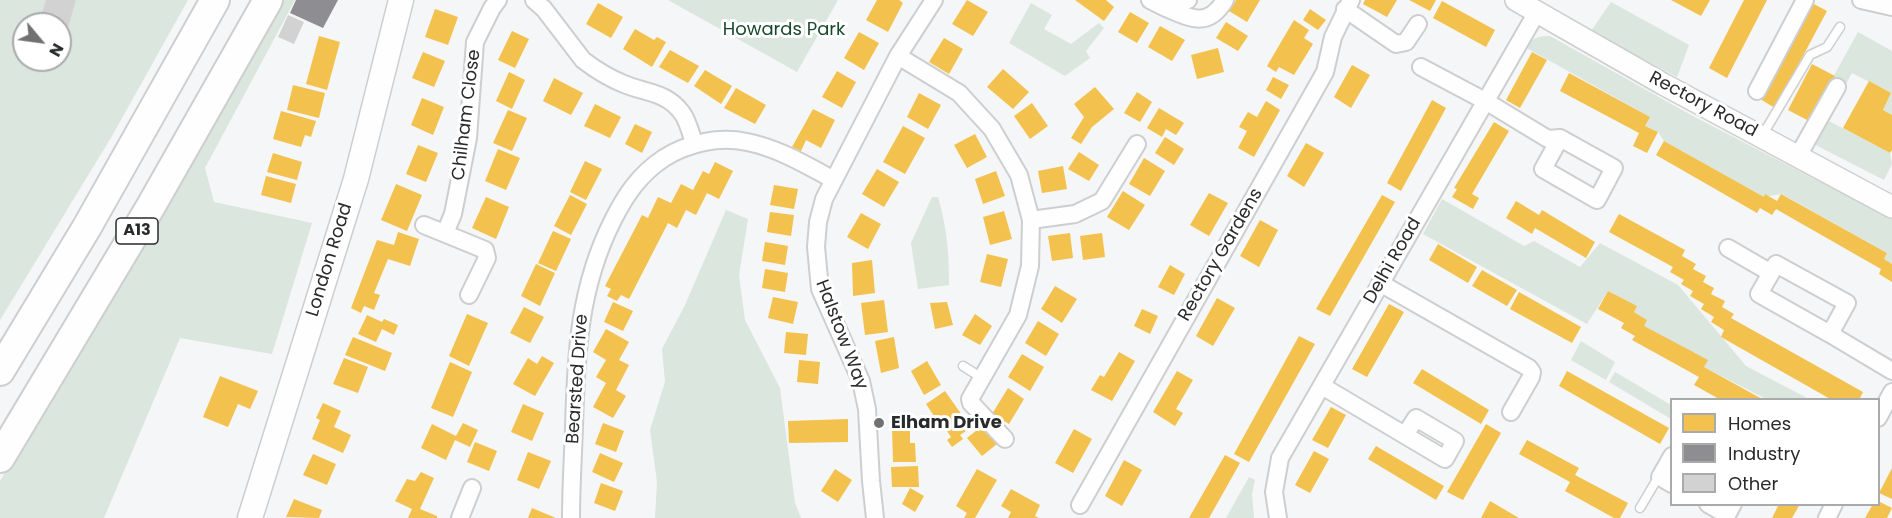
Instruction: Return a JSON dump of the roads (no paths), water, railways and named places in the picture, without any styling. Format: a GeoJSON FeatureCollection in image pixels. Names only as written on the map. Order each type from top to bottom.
{"type":"FeatureCollection","features":[{"type":"Feature","properties":{"kind":"highway","name":"A13"},"geometry":{"type":"LineString","coordinates":[[0,372],[87,227],[215,0]]}},
{"type":"Feature","properties":{"kind":"highway","name":"A13"},"geometry":{"type":"LineString","coordinates":[[0,458],[151,206],[268,0]]}},
{"type":"Feature","properties":{"kind":"main road","name":"London Road"},"geometry":{"type":"LineString","coordinates":[[250,518],[356,179],[401,0]]}},
{"type":"Feature","properties":{"kind":"street","name":"Chilham Close"},"geometry":{"type":"LineString","coordinates":[[446,233],[453,214],[468,138],[475,42],[498,0]]}},
{"type":"Feature","properties":{"kind":"street"},"geometry":{"type":"LineString","coordinates":[[534,0],[591,66],[626,85],[662,95],[673,104],[684,114],[694,144]]}},
{"type":"Feature","properties":{"kind":"street","name":"Halstow Way"},"geometry":{"type":"LineString","coordinates":[[875,518],[867,409],[861,381],[820,290],[817,271],[818,222],[824,199],[898,56],[934,0]]}},
{"type":"Feature","properties":{"kind":"street"},"geometry":{"type":"LineString","coordinates":[[1150,0],[1193,20],[1207,18],[1219,10],[1225,0]]}},
{"type":"Feature","properties":{"kind":"street"},"geometry":{"type":"LineString","coordinates":[[1166,8],[1188,0]]}},
{"type":"Feature","properties":{"kind":"street","name":"Rectory Road"},"geometry":{"type":"LineString","coordinates":[[1516,0],[1663,84],[1892,207]]}},
{"type":"Feature","properties":{"kind":"street"},"geometry":{"type":"LineString","coordinates":[[1756,91],[1805,0]]}},
{"type":"Feature","properties":{"kind":"street"},"geometry":{"type":"LineString","coordinates":[[1861,0],[1892,7]]}},
{"type":"Feature","properties":{"kind":"street"},"geometry":{"type":"LineString","coordinates":[[1348,5],[1396,44],[1406,42],[1418,24]]}},
{"type":"Feature","properties":{"kind":"street","name":"Rectory Gardens"},"geometry":{"type":"LineString","coordinates":[[1080,505],[1325,72],[1333,37],[1348,5]]}},
{"type":"Feature","properties":{"kind":"street","name":"Delhi Road"},"geometry":{"type":"LineString","coordinates":[[1278,518],[1274,492],[1280,458],[1537,12]]}},
{"type":"Feature","properties":{"kind":"street"},"geometry":{"type":"LineString","coordinates":[[898,56],[959,93],[992,129],[1019,175],[1030,220],[1030,266],[1018,315],[970,399],[971,403],[1005,439]]}},
{"type":"Feature","properties":{"kind":"street"},"geometry":{"type":"LineString","coordinates":[[1421,68],[1487,102],[1548,139],[1560,138]]}},
{"type":"Feature","properties":{"kind":"street"},"geometry":{"type":"LineString","coordinates":[[1798,156],[1837,87]]}},
{"type":"Feature","properties":{"kind":"street","name":"Bearsted Drive"},"geometry":{"type":"LineString","coordinates":[[571,518],[578,345],[583,306],[592,272],[608,230],[633,185],[653,165],[682,148],[724,140],[745,141],[767,147],[834,180]]}},
{"type":"Feature","properties":{"kind":"street"},"geometry":{"type":"LineString","coordinates":[[1030,220],[1075,214],[1102,201],[1137,144]]}},
{"type":"Feature","properties":{"kind":"street"},"geometry":{"type":"LineString","coordinates":[[424,225],[485,250],[487,258],[469,295]]}},
{"type":"Feature","properties":{"kind":"street"},"geometry":{"type":"LineString","coordinates":[[1728,248],[1771,273]]}},
{"type":"Feature","properties":{"kind":"street"},"geometry":{"type":"LineString","coordinates":[[1830,334],[1847,303],[1776,264],[1759,294],[1892,370]]}},
{"type":"Feature","properties":{"kind":"street"},"geometry":{"type":"LineString","coordinates":[[1380,283],[1529,368],[1532,372],[1531,376],[1511,412]]}},
{"type":"Feature","properties":{"kind":"street"},"geometry":{"type":"LineString","coordinates":[[1322,386],[1405,435]]}},
{"type":"Feature","properties":{"kind":"street"},"geometry":{"type":"LineString","coordinates":[[1880,414],[1892,392]]}},
{"type":"Feature","properties":{"kind":"street"},"geometry":{"type":"LineString","coordinates":[[1666,481],[1670,461]]}},
{"type":"Feature","properties":{"kind":"street"},"geometry":{"type":"LineString","coordinates":[[460,518],[472,488]]}},
{"type":"Feature","properties":{"kind":"street"},"geometry":{"type":"LineString","coordinates":[[1711,506],[1727,515],[1732,506]]}},
{"type":"Feature","properties":{"kind":"lane"},"geometry":{"type":"LineString","coordinates":[[1762,137],[1810,55],[1827,47],[1840,27]]}},
{"type":"Feature","properties":{"kind":"lane"},"geometry":{"type":"LineString","coordinates":[[963,366],[982,378]]}},
{"type":"Feature","properties":{"kind":"lane"},"geometry":{"type":"LineString","coordinates":[[1640,508],[1656,481],[1666,481]]}},
{"type":"Feature","properties":{"kind":"place","name":"Elham Drive"},"geometry":{"type":"Point","coordinates":[879,423]}},
{"type":"Feature","properties":{"kind":"park label","name":"Howards Park"},"geometry":{"type":"Point","coordinates":[784,30]}}]}
